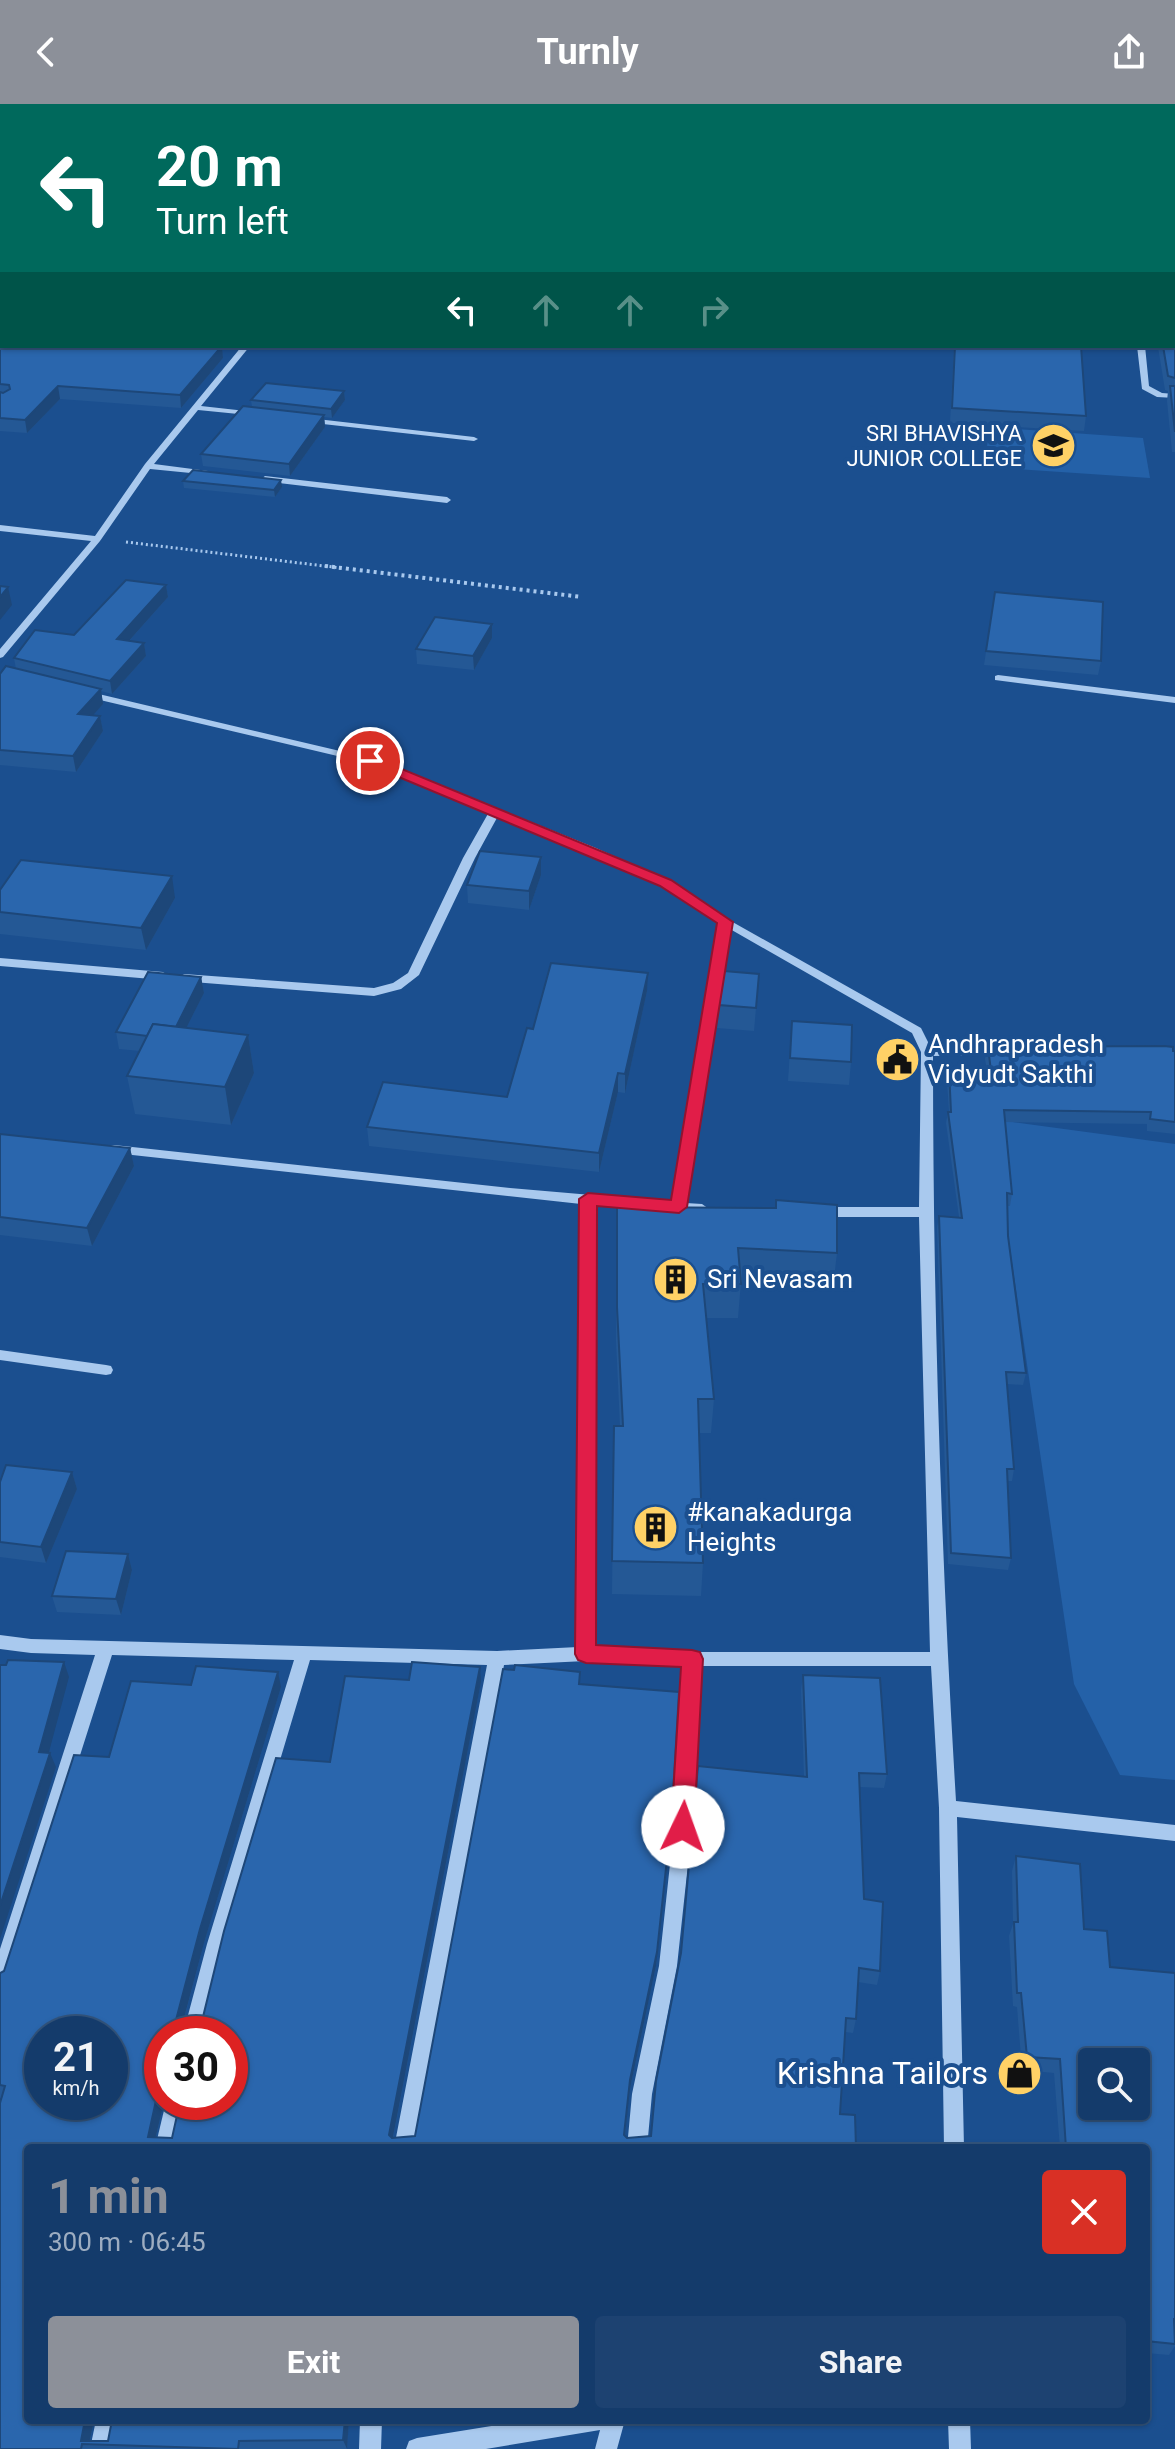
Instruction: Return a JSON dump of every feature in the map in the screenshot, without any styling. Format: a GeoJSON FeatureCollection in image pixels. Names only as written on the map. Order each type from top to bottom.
{"type":"FeatureCollection","features":[{"type":"Feature","properties":{"kind":"street"},"geometry":{"type":"LineString","coordinates":[[1141,348],[1145,387],[1160,395],[1175,396]]}},
{"type":"Feature","properties":{"kind":"street"},"geometry":{"type":"LineString","coordinates":[[223,353],[242,350]]}},
{"type":"Feature","properties":{"kind":"street"},"geometry":{"type":"LineString","coordinates":[[0,655],[97,539],[148,466],[242,350]]}},
{"type":"Feature","properties":{"kind":"street"},"geometry":{"type":"LineString","coordinates":[[198,408],[259,415]]}},
{"type":"Feature","properties":{"kind":"street"},"geometry":{"type":"LineString","coordinates":[[290,418],[474,439]]}},
{"type":"Feature","properties":{"kind":"street"},"geometry":{"type":"LineString","coordinates":[[148,466],[226,475]]}},
{"type":"Feature","properties":{"kind":"street"},"geometry":{"type":"LineString","coordinates":[[258,479],[447,500]]}},
{"type":"Feature","properties":{"kind":"street"},"geometry":{"type":"LineString","coordinates":[[0,528],[97,539]]}},
{"type":"Feature","properties":{"kind":"street"},"geometry":{"type":"LineString","coordinates":[[998,678],[1147,694],[1175,700]]}},
{"type":"Feature","properties":{"kind":"street"},"geometry":{"type":"LineString","coordinates":[[77,691],[370,761],[495,811],[665,883],[725,922],[917,1031],[927,1052],[926,1212],[939,1659],[948,1808],[954,2144]]}},
{"type":"Feature","properties":{"kind":"street"},"geometry":{"type":"LineString","coordinates":[[0,962],[257,984],[374,992],[386,989],[413,975],[495,811]]}},
{"type":"Feature","properties":{"kind":"street"},"geometry":{"type":"LineString","coordinates":[[679,1207],[725,922]]}},
{"type":"Feature","properties":{"kind":"street"},"geometry":{"type":"LineString","coordinates":[[927,1052],[1020,1051]]}},
{"type":"Feature","properties":{"kind":"street"},"geometry":{"type":"LineString","coordinates":[[93,1147],[494,1192],[717,1211]]}},
{"type":"Feature","properties":{"kind":"street"},"geometry":{"type":"LineString","coordinates":[[586,1654],[588,1199]]}},
{"type":"Feature","properties":{"kind":"street"},"geometry":{"type":"LineString","coordinates":[[805,1212],[926,1212]]}},
{"type":"Feature","properties":{"kind":"street"},"geometry":{"type":"LineString","coordinates":[[0,1355],[106,1370]]}},
{"type":"Feature","properties":{"kind":"street"},"geometry":{"type":"LineString","coordinates":[[0,1642],[31,1646],[497,1658],[586,1654],[692,1659],[939,1659]]}},
{"type":"Feature","properties":{"kind":"street"},"geometry":{"type":"LineString","coordinates":[[0,1978],[106,1647]]}},
{"type":"Feature","properties":{"kind":"street"},"geometry":{"type":"LineString","coordinates":[[198,2016],[216,1944],[304,1653]]}},
{"type":"Feature","properties":{"kind":"street"},"geometry":{"type":"LineString","coordinates":[[405,2144],[497,1658]]}},
{"type":"Feature","properties":{"kind":"street"},"geometry":{"type":"LineString","coordinates":[[637,2144],[642,2094],[668,1966],[683,1827],[692,1659]]}},
{"type":"Feature","properties":{"kind":"street"},"geometry":{"type":"LineString","coordinates":[[948,1808],[1175,1833]]}},
{"type":"Feature","properties":{"kind":"street"},"geometry":{"type":"LineString","coordinates":[[166,2144],[172,2120]]}},
{"type":"Feature","properties":{"kind":"street"},"geometry":{"type":"LineString","coordinates":[[101,2449],[106,2424]]}},
{"type":"Feature","properties":{"kind":"street"},"geometry":{"type":"LineString","coordinates":[[370,2449],[371,2424]]}},
{"type":"Feature","properties":{"kind":"street"},"geometry":{"type":"LineString","coordinates":[[417,2449],[573,2424]]}},
{"type":"Feature","properties":{"kind":"street"},"geometry":{"type":"LineString","coordinates":[[606,2449],[613,2424]]}},
{"type":"Feature","properties":{"kind":"street"},"geometry":{"type":"LineString","coordinates":[[959,2424],[960,2449]]}},
{"type":"Feature","properties":{"kind":"path"},"geometry":{"type":"LineString","coordinates":[[97,539],[582,597]]}},
{"type":"Feature","properties":{"kind":"shaded area"},"geometry":{"type":"Polygon","coordinates":[[[989,427],[1143,438],[1150,478],[985,467],[989,427]]]}},
{"type":"Feature","properties":{"kind":"shaded area"},"geometry":{"type":"Polygon","coordinates":[[[991,1119],[1175,1144],[1175,1780],[1120,1775],[1074,1684],[991,1119]]]}},
{"type":"Feature","properties":{"kind":"building"},"geometry":{"type":"Polygon","coordinates":[[[0,348],[220,348],[180,395],[58,386],[25,420],[0,418],[0,392],[10,389],[9,385],[0,384],[0,348]]]}},
{"type":"Feature","properties":{"kind":"building"},"geometry":{"type":"Polygon","coordinates":[[[955,348],[1081,348],[1086,416],[952,408],[955,348]]]}},
{"type":"Feature","properties":{"kind":"building"},"geometry":{"type":"Polygon","coordinates":[[[1163,348],[1175,348],[1175,378],[1168,376],[1163,348]]]}},
{"type":"Feature","properties":{"kind":"building"},"geometry":{"type":"Polygon","coordinates":[[[266,383],[344,391],[331,409],[251,400],[266,383]]]}},
{"type":"Feature","properties":{"kind":"building"},"geometry":{"type":"Polygon","coordinates":[[[1170,386],[1175,386],[1175,432],[1170,386]]]}},
{"type":"Feature","properties":{"kind":"building"},"geometry":{"type":"Polygon","coordinates":[[[243,406],[324,415],[289,464],[201,454],[243,406]]]}},
{"type":"Feature","properties":{"kind":"building"},"geometry":{"type":"Polygon","coordinates":[[[193,470],[281,480],[274,490],[183,481],[193,470]]]}},
{"type":"Feature","properties":{"kind":"building"},"geometry":{"type":"Polygon","coordinates":[[[126,580],[166,585],[117,639],[144,643],[110,681],[14,658],[35,630],[74,635],[126,580]]]}},
{"type":"Feature","properties":{"kind":"building"},"geometry":{"type":"Polygon","coordinates":[[[0,586],[8,587],[0,597],[0,586]]]}},
{"type":"Feature","properties":{"kind":"building"},"geometry":{"type":"Polygon","coordinates":[[[995,592],[1103,602],[1101,661],[986,651],[995,592]]]}},
{"type":"Feature","properties":{"kind":"building"},"geometry":{"type":"Polygon","coordinates":[[[435,617],[492,624],[473,656],[416,649],[435,617]]]}},
{"type":"Feature","properties":{"kind":"building"},"geometry":{"type":"Polygon","coordinates":[[[6,666],[101,689],[78,714],[100,716],[73,756],[0,750],[0,674],[6,666]]]}},
{"type":"Feature","properties":{"kind":"building"},"geometry":{"type":"Polygon","coordinates":[[[480,851],[541,857],[529,891],[467,885],[480,851]]]}},
{"type":"Feature","properties":{"kind":"building"},"geometry":{"type":"Polygon","coordinates":[[[21,860],[172,876],[141,928],[0,912],[0,890],[21,860]]]}},
{"type":"Feature","properties":{"kind":"building"},"geometry":{"type":"Polygon","coordinates":[[[551,963],[648,973],[625,1074],[618,1073],[599,1153],[367,1127],[383,1082],[507,1097],[527,1028],[533,1029],[551,963]]]}},
{"type":"Feature","properties":{"kind":"building"},"geometry":{"type":"Polygon","coordinates":[[[724,971],[759,974],[756,1008],[719,1005],[724,971]]]}},
{"type":"Feature","properties":{"kind":"building"},"geometry":{"type":"Polygon","coordinates":[[[148,972],[201,977],[176,1027],[153,1024],[147,1036],[116,1032],[148,972]]]}},
{"type":"Feature","properties":{"kind":"building"},"geometry":{"type":"Polygon","coordinates":[[[792,1021],[852,1025],[851,1062],[790,1058],[792,1021]]]}},
{"type":"Feature","properties":{"kind":"building"},"geometry":{"type":"Polygon","coordinates":[[[153,1024],[248,1035],[225,1087],[127,1076],[153,1024]]]}},
{"type":"Feature","properties":{"kind":"building"},"geometry":{"type":"Polygon","coordinates":[[[988,1047],[1173,1047],[1175,1051],[1175,1122],[1150,1119],[1151,1112],[1004,1110],[1012,1194],[1007,1193],[1008,1236],[1026,1373],[1006,1372],[1014,1469],[1007,1469],[1011,1558],[951,1553],[939,1216],[962,1218],[948,1112],[951,1112],[949,1069],[991,1071],[988,1047]]]}},
{"type":"Feature","properties":{"kind":"building"},"geometry":{"type":"Polygon","coordinates":[[[0,1134],[130,1148],[87,1228],[0,1217],[0,1134]]]}},
{"type":"Feature","properties":{"kind":"building"},"geometry":{"type":"Polygon","coordinates":[[[776,1200],[837,1205],[837,1253],[738,1248],[741,1284],[703,1284],[714,1399],[698,1399],[703,1563],[612,1561],[614,1426],[623,1426],[617,1307],[617,1207],[776,1208],[776,1200]]]}},
{"type":"Feature","properties":{"kind":"building"},"geometry":{"type":"Polygon","coordinates":[[[6,1465],[72,1472],[41,1547],[0,1542],[0,1482],[6,1465]]]}},
{"type":"Feature","properties":{"kind":"building"},"geometry":{"type":"Polygon","coordinates":[[[66,1551],[128,1554],[116,1599],[52,1596],[66,1551]]]}},
{"type":"Feature","properties":{"kind":"building"},"geometry":{"type":"Polygon","coordinates":[[[8,1660],[64,1662],[39,1752],[50,1753],[0,1906],[0,1665],[6,1665],[8,1660]]]}},
{"type":"Feature","properties":{"kind":"building"},"geometry":{"type":"Polygon","coordinates":[[[412,1662],[480,1667],[389,2135],[392,2138],[415,2136],[503,1669],[514,1670],[515,1665],[580,1672],[579,1684],[679,1692],[672,1812],[657,1952],[630,2080],[624,2135],[627,2138],[651,2136],[656,2081],[681,1953],[698,1766],[807,1777],[803,1675],[880,1678],[887,1774],[859,1773],[864,1899],[883,1902],[880,1971],[859,1968],[856,2019],[846,2018],[840,2114],[855,2115],[856,2144],[24,2144],[24,2424],[84,2424],[81,2441],[108,2441],[111,2424],[345,2424],[343,2440],[239,2441],[238,2449],[82,2444],[81,2449],[0,2449],[0,2103],[5,2086],[0,2085],[0,1973],[4,1971],[74,1755],[109,1757],[131,1681],[191,1685],[196,1666],[278,1672],[200,1929],[177,2016],[144,2016],[144,2120],[152,2120],[148,2137],[172,2138],[176,2120],[248,2120],[248,2016],[203,2016],[224,1931],[276,1758],[330,1762],[345,1676],[409,1680],[412,1662]]]}},
{"type":"Feature","properties":{"kind":"building"},"geometry":{"type":"Polygon","coordinates":[[[1016,1856],[1080,1864],[1084,1929],[1107,1931],[1110,1967],[1175,1973],[1175,2344],[1150,2341],[1150,2144],[1066,2144],[1060,2059],[1027,2057],[1021,1993],[1017,1993],[1014,1922],[1018,1922],[1016,1856]]]}},
{"type":"Feature","properties":{"kind":"place","name":"SRI BHAVISHYA JUNIOR COLLEGE"},"geometry":{"type":"Point","coordinates":[1053,446]}},
{"type":"Feature","properties":{"kind":"place","name":"Andhrapradesh Vidyudt Sakthi"},"geometry":{"type":"Point","coordinates":[897,1059]}},
{"type":"Feature","properties":{"kind":"place","name":"Sri Nevasam"},"geometry":{"type":"Point","coordinates":[676,1279]}},
{"type":"Feature","properties":{"kind":"place","name":"#kanakadurga Heights"},"geometry":{"type":"Point","coordinates":[656,1527]}},
{"type":"Feature","properties":{"kind":"place","name":"Krishna Tailors"},"geometry":{"type":"Point","coordinates":[1019,2073]}},
{"type":"Feature","properties":{"kind":"route"},"geometry":{"type":"LineString","coordinates":[[370,761],[592,850],[665,883],[725,922],[679,1207],[588,1199],[586,1654],[692,1659],[683,1827]]}}]}
